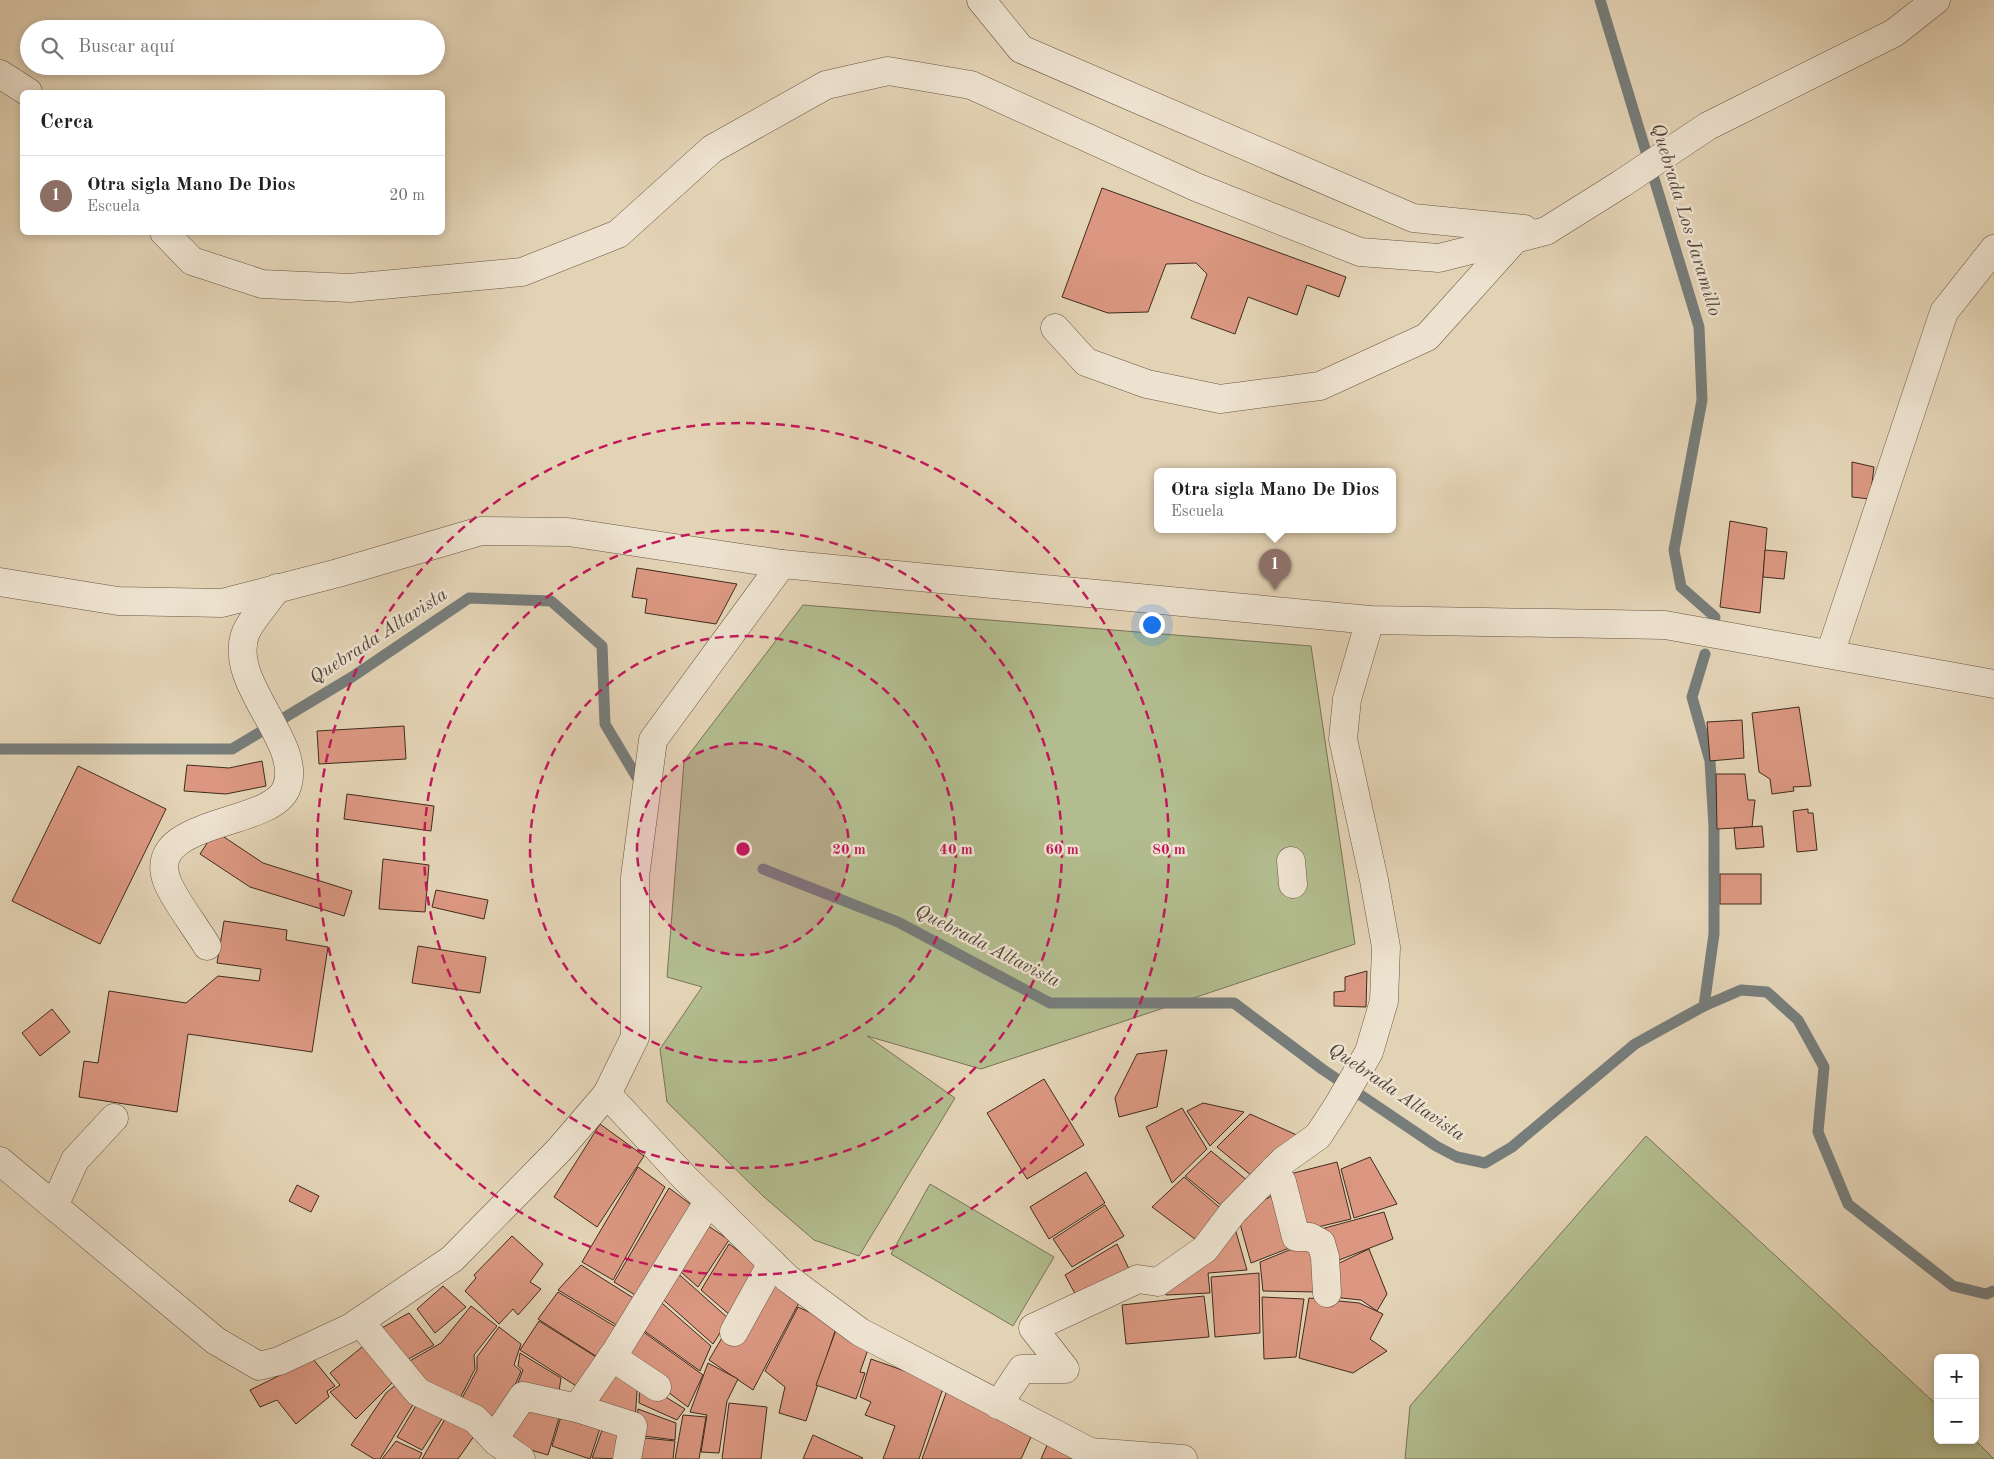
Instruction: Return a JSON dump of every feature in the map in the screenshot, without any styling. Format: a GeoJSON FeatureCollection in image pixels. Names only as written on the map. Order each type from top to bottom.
{"type":"FeatureCollection","features":[{"type":"Feature","properties":{"kind":"street"},"geometry":{"type":"LineString","coordinates":[[981,0],[1021,50],[1413,218],[1546,231]]}},
{"type":"Feature","properties":{"kind":"street"},"geometry":{"type":"LineString","coordinates":[[167,235],[192,261],[262,284],[350,288],[522,272],[618,234],[712,150],[826,85],[888,71],[971,85],[1196,187],[1360,252],[1439,258],[1546,231],[1708,126],[1894,33],[1936,0]]}},
{"type":"Feature","properties":{"kind":"street"},"geometry":{"type":"LineString","coordinates":[[0,74],[25,90]]}},
{"type":"Feature","properties":{"kind":"street"},"geometry":{"type":"LineString","coordinates":[[1055,328],[1086,362],[1147,384],[1220,399],[1320,386],[1428,337],[1516,238]]}},
{"type":"Feature","properties":{"kind":"street"},"geometry":{"type":"LineString","coordinates":[[1830,654],[1944,312],[1994,249]]}},
{"type":"Feature","properties":{"kind":"street"},"geometry":{"type":"LineString","coordinates":[[0,582],[118,601],[222,602],[481,531],[568,532],[782,564],[1370,620],[1665,626],[1994,684]]}},
{"type":"Feature","properties":{"kind":"street"},"geometry":{"type":"LineString","coordinates":[[0,1161],[216,1341],[259,1366],[279,1361],[360,1322],[452,1259],[559,1150],[607,1094],[636,1037],[635,877],[652,740],[782,564]]}},
{"type":"Feature","properties":{"kind":"street"},"geometry":{"type":"LineString","coordinates":[[207,946],[167,881],[166,857],[177,842],[219,823],[273,804],[286,790],[290,770],[281,743],[246,673],[244,650],[246,632],[278,588]]}},
{"type":"Feature","properties":{"kind":"street"},"geometry":{"type":"LineString","coordinates":[[998,1404],[1022,1369],[1065,1369],[1033,1328],[1138,1279],[1158,1282],[1205,1249],[1233,1212],[1283,1161],[1318,1136],[1369,1052],[1384,1002],[1386,947],[1374,880],[1343,739],[1347,699],[1370,620]]}},
{"type":"Feature","properties":{"kind":"street"},"geometry":{"type":"LineString","coordinates":[[607,1094],[708,1202],[787,1278],[860,1332],[1090,1452],[1183,1459]]}},
{"type":"Feature","properties":{"kind":"street"},"geometry":{"type":"LineString","coordinates":[[54,1206],[76,1160],[114,1118]]}},
{"type":"Feature","properties":{"kind":"street"},"geometry":{"type":"LineString","coordinates":[[1274,1170],[1282,1182],[1296,1237],[1310,1238],[1321,1243],[1325,1258],[1327,1293]]}},
{"type":"Feature","properties":{"kind":"street"},"geometry":{"type":"LineString","coordinates":[[577,1408],[612,1357],[708,1202]]}},
{"type":"Feature","properties":{"kind":"street"},"geometry":{"type":"LineString","coordinates":[[734,1332],[772,1263]]}},
{"type":"Feature","properties":{"kind":"street"},"geometry":{"type":"LineString","coordinates":[[360,1322],[418,1392],[475,1419],[495,1440],[521,1459]]}},
{"type":"Feature","properties":{"kind":"street"},"geometry":{"type":"LineString","coordinates":[[612,1357],[657,1388]]}},
{"type":"Feature","properties":{"kind":"street"},"geometry":{"type":"LineString","coordinates":[[495,1440],[523,1396],[577,1408],[632,1426],[628,1459]]}},
{"type":"Feature","properties":{"kind":"green space"},"geometry":{"type":"Polygon","coordinates":[[[803,605],[1311,646],[1355,944],[981,1069],[867,1036],[955,1098],[859,1256],[814,1240],[763,1196],[667,1102],[660,1049],[702,987],[667,977],[684,761],[803,605]]]}},
{"type":"Feature","properties":{"kind":"green space"},"geometry":{"type":"Polygon","coordinates":[[[1646,1136],[1934,1402],[1934,1444],[1979,1444],[1994,1459],[1405,1459],[1410,1406],[1646,1136]]]}},
{"type":"Feature","properties":{"kind":"green space"},"geometry":{"type":"Polygon","coordinates":[[[930,1184],[1054,1257],[1013,1326],[891,1254],[930,1184]]]}},
{"type":"Feature","properties":{"kind":"building"},"geometry":{"type":"Polygon","coordinates":[[[1102,188],[1346,277],[1339,297],[1307,285],[1297,315],[1248,297],[1235,334],[1191,318],[1207,274],[1196,263],[1166,264],[1148,312],[1108,313],[1062,297],[1102,188]]]}},
{"type":"Feature","properties":{"kind":"building"},"geometry":{"type":"Polygon","coordinates":[[[1852,462],[1874,467],[1870,499],[1852,497],[1852,462]]]}},
{"type":"Feature","properties":{"kind":"building"},"geometry":{"type":"Polygon","coordinates":[[[1730,521],[1767,528],[1760,613],[1720,607],[1730,521]]]}},
{"type":"Feature","properties":{"kind":"building"},"geometry":{"type":"Polygon","coordinates":[[[1765,550],[1787,552],[1784,579],[1763,577],[1765,550]]]}},
{"type":"Feature","properties":{"kind":"building"},"geometry":{"type":"Polygon","coordinates":[[[637,568],[737,584],[716,624],[645,613],[647,599],[632,597],[637,568]]]}},
{"type":"Feature","properties":{"kind":"building"},"geometry":{"type":"Polygon","coordinates":[[[1799,707],[1811,786],[1793,787],[1794,791],[1772,794],[1770,779],[1759,772],[1752,713],[1799,707]]]}},
{"type":"Feature","properties":{"kind":"building"},"geometry":{"type":"Polygon","coordinates":[[[1742,720],[1744,758],[1710,761],[1707,722],[1742,720]]]}},
{"type":"Feature","properties":{"kind":"building"},"geometry":{"type":"Polygon","coordinates":[[[404,726],[406,759],[319,764],[317,731],[404,726]]]}},
{"type":"Feature","properties":{"kind":"building"},"geometry":{"type":"Polygon","coordinates":[[[262,761],[266,786],[226,794],[184,791],[187,765],[229,768],[262,761]]]}},
{"type":"Feature","properties":{"kind":"building"},"geometry":{"type":"Polygon","coordinates":[[[78,766],[166,809],[100,944],[12,901],[78,766]]]}},
{"type":"Feature","properties":{"kind":"building"},"geometry":{"type":"Polygon","coordinates":[[[1716,774],[1745,774],[1748,800],[1755,800],[1752,827],[1717,829],[1716,774]]]}},
{"type":"Feature","properties":{"kind":"building"},"geometry":{"type":"Polygon","coordinates":[[[347,794],[434,806],[431,831],[344,819],[347,794]]]}},
{"type":"Feature","properties":{"kind":"building"},"geometry":{"type":"Polygon","coordinates":[[[1808,809],[1808,813],[1813,813],[1817,850],[1797,852],[1793,811],[1808,809]]]}},
{"type":"Feature","properties":{"kind":"building"},"geometry":{"type":"Polygon","coordinates":[[[1762,826],[1764,847],[1736,849],[1734,828],[1762,826]]]}},
{"type":"Feature","properties":{"kind":"building"},"geometry":{"type":"Polygon","coordinates":[[[215,831],[263,863],[352,891],[344,916],[250,887],[200,854],[215,831]]]}},
{"type":"Feature","properties":{"kind":"building"},"geometry":{"type":"Polygon","coordinates":[[[383,859],[429,865],[425,912],[379,909],[383,859]]]}},
{"type":"Feature","properties":{"kind":"building"},"geometry":{"type":"Polygon","coordinates":[[[1720,874],[1761,874],[1761,904],[1720,904],[1720,874]]]}},
{"type":"Feature","properties":{"kind":"building"},"geometry":{"type":"Polygon","coordinates":[[[436,890],[488,900],[484,919],[432,907],[436,890]]]}},
{"type":"Feature","properties":{"kind":"building"},"geometry":{"type":"Polygon","coordinates":[[[224,921],[287,930],[286,940],[328,947],[312,1052],[188,1034],[177,1112],[79,1097],[84,1061],[98,1063],[109,991],[186,1003],[218,976],[259,981],[261,969],[217,963],[224,921]]]}},
{"type":"Feature","properties":{"kind":"building"},"geometry":{"type":"Polygon","coordinates":[[[418,946],[486,957],[480,993],[412,983],[418,946]]]}},
{"type":"Feature","properties":{"kind":"building"},"geometry":{"type":"Polygon","coordinates":[[[1367,971],[1366,1007],[1334,1006],[1334,992],[1345,991],[1345,977],[1367,971]]]}},
{"type":"Feature","properties":{"kind":"building"},"geometry":{"type":"Polygon","coordinates":[[[52,1009],[70,1032],[40,1056],[22,1033],[52,1009]]]}},
{"type":"Feature","properties":{"kind":"building"},"geometry":{"type":"Polygon","coordinates":[[[1167,1050],[1157,1107],[1119,1117],[1115,1098],[1137,1054],[1167,1050]]]}},
{"type":"Feature","properties":{"kind":"building"},"geometry":{"type":"Polygon","coordinates":[[[1044,1079],[1084,1145],[1027,1179],[987,1113],[1044,1079]]]}},
{"type":"Feature","properties":{"kind":"building"},"geometry":{"type":"Polygon","coordinates":[[[1203,1103],[1244,1112],[1210,1146],[1187,1111],[1203,1103]]]}},
{"type":"Feature","properties":{"kind":"building"},"geometry":{"type":"Polygon","coordinates":[[[1182,1108],[1207,1149],[1172,1183],[1146,1127],[1182,1108]]]}},
{"type":"Feature","properties":{"kind":"building"},"geometry":{"type":"Polygon","coordinates":[[[1250,1114],[1299,1136],[1258,1181],[1217,1147],[1250,1114]]]}},
{"type":"Feature","properties":{"kind":"building"},"geometry":{"type":"Polygon","coordinates":[[[600,1124],[644,1156],[597,1227],[554,1197],[600,1124]]]}},
{"type":"Feature","properties":{"kind":"building"},"geometry":{"type":"Polygon","coordinates":[[[1211,1151],[1253,1185],[1228,1211],[1185,1176],[1211,1151]]]}},
{"type":"Feature","properties":{"kind":"building"},"geometry":{"type":"Polygon","coordinates":[[[1370,1157],[1397,1204],[1354,1218],[1341,1169],[1370,1157]]]}},
{"type":"Feature","properties":{"kind":"building"},"geometry":{"type":"Polygon","coordinates":[[[1337,1162],[1351,1219],[1301,1231],[1286,1175],[1337,1162]]]}},
{"type":"Feature","properties":{"kind":"building"},"geometry":{"type":"Polygon","coordinates":[[[638,1167],[665,1187],[613,1280],[582,1262],[638,1167]]]}},
{"type":"Feature","properties":{"kind":"building"},"geometry":{"type":"Polygon","coordinates":[[[1086,1172],[1105,1203],[1049,1239],[1030,1207],[1086,1172]]]}},
{"type":"Feature","properties":{"kind":"building"},"geometry":{"type":"Polygon","coordinates":[[[1184,1177],[1225,1212],[1199,1242],[1152,1207],[1184,1177]]]}},
{"type":"Feature","properties":{"kind":"building"},"geometry":{"type":"Polygon","coordinates":[[[297,1185],[319,1196],[311,1212],[289,1201],[297,1185]]]}},
{"type":"Feature","properties":{"kind":"building"},"geometry":{"type":"Polygon","coordinates":[[[669,1188],[693,1206],[640,1298],[614,1282],[669,1188]]]}},
{"type":"Feature","properties":{"kind":"building"},"geometry":{"type":"Polygon","coordinates":[[[1278,1193],[1292,1247],[1251,1263],[1237,1213],[1278,1193]]]}},
{"type":"Feature","properties":{"kind":"building"},"geometry":{"type":"Polygon","coordinates":[[[1105,1205],[1124,1236],[1072,1267],[1053,1239],[1105,1205]]]}},
{"type":"Feature","properties":{"kind":"building"},"geometry":{"type":"Polygon","coordinates":[[[1384,1212],[1393,1239],[1334,1262],[1321,1229],[1384,1212]]]}},
{"type":"Feature","properties":{"kind":"building"},"geometry":{"type":"Polygon","coordinates":[[[701,1221],[729,1240],[698,1287],[674,1266],[701,1221]]]}},
{"type":"Feature","properties":{"kind":"building"},"geometry":{"type":"Polygon","coordinates":[[[1234,1225],[1247,1270],[1208,1273],[1210,1293],[1166,1295],[1165,1285],[1234,1225]]]}},
{"type":"Feature","properties":{"kind":"building"},"geometry":{"type":"Polygon","coordinates":[[[512,1236],[543,1264],[530,1282],[541,1289],[518,1315],[513,1309],[499,1324],[465,1291],[476,1278],[474,1275],[512,1236]]]}},
{"type":"Feature","properties":{"kind":"building"},"geometry":{"type":"Polygon","coordinates":[[[729,1244],[758,1265],[731,1316],[701,1290],[729,1244]]]}},
{"type":"Feature","properties":{"kind":"building"},"geometry":{"type":"Polygon","coordinates":[[[1117,1244],[1132,1275],[1079,1301],[1065,1275],[1117,1244]]]}},
{"type":"Feature","properties":{"kind":"building"},"geometry":{"type":"Polygon","coordinates":[[[1304,1244],[1317,1253],[1318,1292],[1263,1291],[1260,1262],[1304,1244]]]}},
{"type":"Feature","properties":{"kind":"building"},"geometry":{"type":"Polygon","coordinates":[[[1369,1249],[1387,1294],[1377,1311],[1361,1300],[1332,1297],[1331,1267],[1369,1249]]]}},
{"type":"Feature","properties":{"kind":"building"},"geometry":{"type":"Polygon","coordinates":[[[581,1265],[635,1299],[620,1327],[558,1290],[581,1265]]]}},
{"type":"Feature","properties":{"kind":"building"},"geometry":{"type":"Polygon","coordinates":[[[673,1269],[729,1319],[713,1344],[658,1295],[673,1269]]]}},
{"type":"Feature","properties":{"kind":"building"},"geometry":{"type":"Polygon","coordinates":[[[1259,1273],[1260,1333],[1215,1337],[1211,1277],[1259,1273]]]}},
{"type":"Feature","properties":{"kind":"building"},"geometry":{"type":"Polygon","coordinates":[[[771,1280],[802,1297],[753,1390],[709,1360],[723,1336],[771,1280]]]}},
{"type":"Feature","properties":{"kind":"building"},"geometry":{"type":"Polygon","coordinates":[[[443,1286],[466,1307],[435,1333],[417,1309],[443,1286]]]}},
{"type":"Feature","properties":{"kind":"building"},"geometry":{"type":"Polygon","coordinates":[[[558,1292],[621,1330],[602,1360],[538,1319],[558,1292]]]}},
{"type":"Feature","properties":{"kind":"building"},"geometry":{"type":"Polygon","coordinates":[[[1204,1296],[1209,1337],[1126,1344],[1122,1305],[1204,1296]]]}},
{"type":"Feature","properties":{"kind":"building"},"geometry":{"type":"Polygon","coordinates":[[[655,1297],[711,1346],[700,1371],[639,1327],[655,1297]]]}},
{"type":"Feature","properties":{"kind":"building"},"geometry":{"type":"Polygon","coordinates":[[[1262,1297],[1304,1299],[1296,1357],[1264,1359],[1262,1297]]]}},
{"type":"Feature","properties":{"kind":"building"},"geometry":{"type":"Polygon","coordinates":[[[1309,1298],[1359,1303],[1383,1314],[1370,1339],[1387,1351],[1353,1373],[1299,1358],[1309,1298]]]}},
{"type":"Feature","properties":{"kind":"building"},"geometry":{"type":"Polygon","coordinates":[[[471,1306],[497,1326],[474,1355],[475,1369],[457,1404],[401,1366],[441,1343],[471,1306]]]}},
{"type":"Feature","properties":{"kind":"building"},"geometry":{"type":"Polygon","coordinates":[[[798,1307],[837,1325],[806,1421],[779,1413],[785,1387],[765,1371],[798,1307]]]}},
{"type":"Feature","properties":{"kind":"building"},"geometry":{"type":"Polygon","coordinates":[[[409,1313],[434,1345],[401,1363],[378,1330],[409,1313]]]}},
{"type":"Feature","properties":{"kind":"building"},"geometry":{"type":"Polygon","coordinates":[[[539,1321],[601,1360],[584,1391],[520,1350],[539,1321]]]}},
{"type":"Feature","properties":{"kind":"building"},"geometry":{"type":"Polygon","coordinates":[[[499,1327],[521,1344],[514,1365],[521,1371],[499,1423],[459,1404],[477,1370],[477,1357],[499,1327]]]}},
{"type":"Feature","properties":{"kind":"building"},"geometry":{"type":"Polygon","coordinates":[[[638,1328],[703,1375],[688,1407],[621,1357],[638,1328]]]}},
{"type":"Feature","properties":{"kind":"building"},"geometry":{"type":"Polygon","coordinates":[[[836,1330],[870,1344],[860,1372],[865,1373],[856,1399],[816,1385],[836,1330]]]}},
{"type":"Feature","properties":{"kind":"building"},"geometry":{"type":"Polygon","coordinates":[[[367,1343],[399,1376],[356,1419],[330,1392],[340,1385],[330,1373],[367,1343]]]}},
{"type":"Feature","properties":{"kind":"building"},"geometry":{"type":"Polygon","coordinates":[[[520,1353],[561,1378],[558,1398],[515,1390],[523,1370],[518,1366],[520,1353]]]}},
{"type":"Feature","properties":{"kind":"building"},"geometry":{"type":"Polygon","coordinates":[[[313,1359],[335,1386],[327,1391],[329,1397],[296,1424],[277,1400],[260,1407],[250,1390],[313,1359]]]}},
{"type":"Feature","properties":{"kind":"building"},"geometry":{"type":"Polygon","coordinates":[[[871,1359],[944,1385],[919,1459],[883,1459],[895,1426],[865,1415],[871,1402],[860,1397],[871,1359]]]}},
{"type":"Feature","properties":{"kind":"building"},"geometry":{"type":"Polygon","coordinates":[[[708,1363],[738,1379],[727,1401],[719,1453],[701,1452],[707,1415],[690,1412],[708,1363]]]}},
{"type":"Feature","properties":{"kind":"building"},"geometry":{"type":"Polygon","coordinates":[[[605,1373],[638,1378],[635,1420],[585,1406],[605,1373]]]}},
{"type":"Feature","properties":{"kind":"building"},"geometry":{"type":"Polygon","coordinates":[[[640,1381],[685,1409],[677,1420],[639,1403],[640,1381]]]}},
{"type":"Feature","properties":{"kind":"building"},"geometry":{"type":"Polygon","coordinates":[[[398,1383],[417,1398],[380,1459],[374,1459],[351,1445],[386,1393],[398,1383]]]}},
{"type":"Feature","properties":{"kind":"building"},"geometry":{"type":"Polygon","coordinates":[[[949,1385],[1031,1437],[1021,1459],[922,1459],[949,1385]]]}},
{"type":"Feature","properties":{"kind":"building"},"geometry":{"type":"Polygon","coordinates":[[[420,1399],[445,1414],[422,1450],[397,1437],[420,1399]]]}},
{"type":"Feature","properties":{"kind":"building"},"geometry":{"type":"Polygon","coordinates":[[[527,1400],[561,1411],[548,1455],[510,1444],[505,1426],[527,1400]]]}},
{"type":"Feature","properties":{"kind":"building"},"geometry":{"type":"Polygon","coordinates":[[[729,1403],[767,1407],[761,1459],[722,1459],[729,1403]]]}},
{"type":"Feature","properties":{"kind":"building"},"geometry":{"type":"Polygon","coordinates":[[[638,1409],[676,1423],[675,1440],[636,1435],[638,1409]]]}},
{"type":"Feature","properties":{"kind":"building"},"geometry":{"type":"Polygon","coordinates":[[[563,1410],[602,1422],[590,1459],[552,1446],[563,1410]]]}},
{"type":"Feature","properties":{"kind":"building"},"geometry":{"type":"Polygon","coordinates":[[[449,1412],[479,1429],[458,1459],[422,1459],[449,1412]]]}},
{"type":"Feature","properties":{"kind":"building"},"geometry":{"type":"Polygon","coordinates":[[[683,1415],[706,1417],[699,1459],[675,1459],[683,1415]]]}},
{"type":"Feature","properties":{"kind":"building"},"geometry":{"type":"Polygon","coordinates":[[[605,1422],[627,1429],[623,1459],[592,1458],[605,1422]]]}},
{"type":"Feature","properties":{"kind":"building"},"geometry":{"type":"Polygon","coordinates":[[[813,1435],[863,1458],[803,1459],[813,1435]]]}},
{"type":"Feature","properties":{"kind":"building"},"geometry":{"type":"Polygon","coordinates":[[[635,1437],[675,1441],[673,1459],[633,1459],[635,1437]]]}},
{"type":"Feature","properties":{"kind":"building"},"geometry":{"type":"Polygon","coordinates":[[[396,1441],[422,1453],[419,1459],[382,1459],[396,1441]]]}},
{"type":"Feature","properties":{"kind":"building"},"geometry":{"type":"Polygon","coordinates":[[[1048,1443],[1080,1459],[1041,1459],[1048,1443]]]}},
{"type":"Feature","properties":{"kind":"waterway","name":"Quebrada Los Jaramillo"},"geometry":{"type":"LineString","coordinates":[[1600,0],[1699,327],[1702,400],[1674,550],[1681,587],[1715,617]]}},
{"type":"Feature","properties":{"kind":"waterway","name":"Quebrada Altavista"},"geometry":{"type":"LineString","coordinates":[[0,749],[232,749],[352,677],[469,598],[551,601],[602,646],[605,724],[642,786]]}},
{"type":"Feature","properties":{"kind":"waterway","name":"Quebrada Los Jaramillo"},"geometry":{"type":"LineString","coordinates":[[1704,1006],[1714,934],[1714,826],[1710,761],[1692,697],[1705,654]]}},
{"type":"Feature","properties":{"kind":"waterway","name":"Quebrada Altavista"},"geometry":{"type":"LineString","coordinates":[[763,869],[898,922],[1050,1003],[1234,1003],[1322,1069],[1436,1146],[1457,1157],[1485,1163],[1512,1147],[1635,1044],[1704,1006],[1741,990],[1767,992],[1798,1020],[1824,1067],[1818,1132],[1848,1204],[1953,1286],[1986,1294],[1994,1291]]}},
{"type":"Feature","properties":{"kind":"place","name":"Otra sigla Mano De Dios"},"geometry":{"type":"Point","coordinates":[1275,590]}}]}
